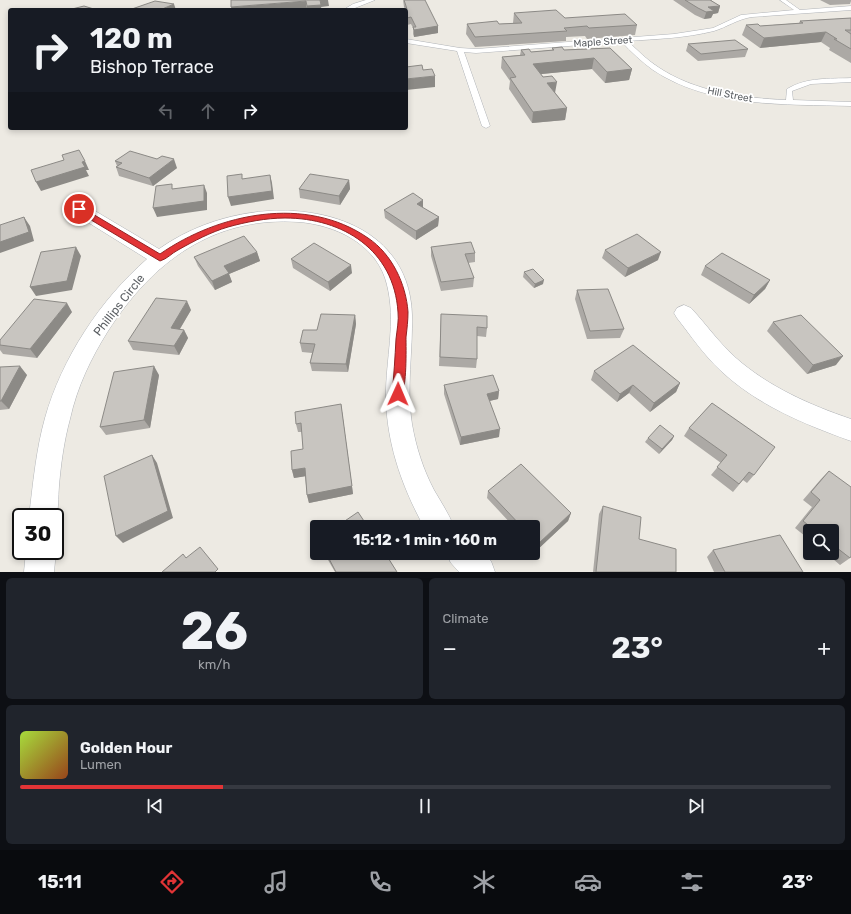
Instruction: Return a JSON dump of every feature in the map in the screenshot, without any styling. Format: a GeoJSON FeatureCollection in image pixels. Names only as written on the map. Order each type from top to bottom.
{"type":"FeatureCollection","features":[{"type":"Feature","properties":{"kind":"street"},"geometry":{"type":"LineString","coordinates":[[79,209],[160,258]]}},
{"type":"Feature","properties":{"kind":"street","name":"Phillips Circle"},"geometry":{"type":"LineString","coordinates":[[44,508],[50,453],[56,424],[67,388],[81,358],[96,333],[127,292],[160,258],[191,240],[225,225],[263,217],[284,215],[306,216],[327,220],[344,227],[374,246],[394,274],[400,292],[403,312],[398,379],[398,408],[402,440],[410,467],[436,520]]}},
{"type":"Feature","properties":{"kind":"street"},"geometry":{"type":"LineString","coordinates":[[684,313],[727,363],[743,377],[787,405],[851,430]]}},
{"type":"Feature","properties":{"kind":"street"},"geometry":{"type":"LineString","coordinates":[[39,572],[40,560]]}},
{"type":"Feature","properties":{"kind":"street"},"geometry":{"type":"LineString","coordinates":[[468,560],[480,572]]}},
{"type":"Feature","properties":{"kind":"lane"},"geometry":{"type":"LineString","coordinates":[[349,8],[355,4],[372,0]]}},
{"type":"Feature","properties":{"kind":"lane"},"geometry":{"type":"LineString","coordinates":[[783,0],[798,11]]}},
{"type":"Feature","properties":{"kind":"lane","name":"Maple Street"},"geometry":{"type":"LineString","coordinates":[[408,41],[460,50],[494,50],[624,41],[698,33],[714,29],[741,18],[798,11],[851,8]]}},
{"type":"Feature","properties":{"kind":"lane","name":"Hill Street"},"geometry":{"type":"LineString","coordinates":[[624,41],[648,63],[679,82],[701,89],[736,97],[790,102],[851,104]]}},
{"type":"Feature","properties":{"kind":"lane"},"geometry":{"type":"LineString","coordinates":[[460,50],[486,126]]}},
{"type":"Feature","properties":{"kind":"lane"},"geometry":{"type":"LineString","coordinates":[[790,102],[788,90],[798,83],[851,80]]}},
{"type":"Feature","properties":{"kind":"building"},"geometry":{"type":"Polygon","coordinates":[[[231,0],[320,0],[321,5],[307,6],[306,1],[231,7],[231,0]]]}},
{"type":"Feature","properties":{"kind":"building"},"geometry":{"type":"Polygon","coordinates":[[[404,0],[425,0],[438,26],[414,30],[413,27],[416,27],[411,17],[408,18],[408,8],[404,0]]]}},
{"type":"Feature","properties":{"kind":"building"},"geometry":{"type":"Polygon","coordinates":[[[685,0],[710,0],[720,6],[708,7],[714,11],[706,12],[685,0]]]}},
{"type":"Feature","properties":{"kind":"building"},"geometry":{"type":"Polygon","coordinates":[[[155,1],[174,4],[165,8],[135,8],[155,1]]]}},
{"type":"Feature","properties":{"kind":"building"},"geometry":{"type":"Polygon","coordinates":[[[84,6],[90,8],[76,8],[84,6]]]}},
{"type":"Feature","properties":{"kind":"building"},"geometry":{"type":"Polygon","coordinates":[[[556,10],[565,18],[625,14],[637,25],[589,28],[587,26],[564,28],[567,31],[475,37],[467,24],[497,21],[499,24],[522,23],[514,13],[556,10]]]}},
{"type":"Feature","properties":{"kind":"building"},"geometry":{"type":"Polygon","coordinates":[[[851,18],[851,30],[845,30],[851,34],[851,49],[834,39],[837,39],[826,32],[764,38],[746,25],[758,24],[760,26],[803,23],[800,21],[851,18]]]}},
{"type":"Feature","properties":{"kind":"building"},"geometry":{"type":"Polygon","coordinates":[[[735,40],[748,49],[701,54],[688,44],[735,40]]]}},
{"type":"Feature","properties":{"kind":"building"},"geometry":{"type":"Polygon","coordinates":[[[562,47],[564,50],[610,48],[632,69],[607,72],[594,58],[533,64],[543,77],[552,76],[557,82],[547,83],[567,108],[533,112],[510,78],[516,77],[502,57],[525,55],[521,50],[529,49],[531,52],[554,50],[552,48],[562,47]]]}},
{"type":"Feature","properties":{"kind":"building"},"geometry":{"type":"Polygon","coordinates":[[[422,65],[423,70],[432,69],[435,76],[408,79],[408,67],[422,65]]]}},
{"type":"Feature","properties":{"kind":"building"},"geometry":{"type":"Polygon","coordinates":[[[79,150],[85,161],[82,162],[85,167],[36,182],[31,170],[64,160],[62,155],[79,150]]]}},
{"type":"Feature","properties":{"kind":"building"},"geometry":{"type":"Polygon","coordinates":[[[130,151],[157,159],[162,156],[174,159],[149,178],[116,167],[122,163],[115,161],[130,151]]]}},
{"type":"Feature","properties":{"kind":"building"},"geometry":{"type":"Polygon","coordinates":[[[242,174],[242,179],[270,175],[272,191],[228,197],[227,176],[242,174]]]}},
{"type":"Feature","properties":{"kind":"building"},"geometry":{"type":"Polygon","coordinates":[[[310,174],[349,180],[339,196],[299,189],[310,174]]]}},
{"type":"Feature","properties":{"kind":"building"},"geometry":{"type":"Polygon","coordinates":[[[172,184],[172,189],[204,185],[204,201],[153,208],[156,186],[172,184]]]}},
{"type":"Feature","properties":{"kind":"building"},"geometry":{"type":"Polygon","coordinates":[[[413,193],[423,200],[417,204],[439,217],[416,231],[384,210],[413,193]]]}},
{"type":"Feature","properties":{"kind":"building"},"geometry":{"type":"Polygon","coordinates":[[[24,217],[29,232],[0,242],[0,225],[24,217]]]}},
{"type":"Feature","properties":{"kind":"building"},"geometry":{"type":"Polygon","coordinates":[[[637,234],[661,252],[628,268],[605,250],[637,234]]]}},
{"type":"Feature","properties":{"kind":"building"},"geometry":{"type":"Polygon","coordinates":[[[244,236],[257,252],[224,266],[229,273],[212,281],[194,257],[244,236]]]}},
{"type":"Feature","properties":{"kind":"building"},"geometry":{"type":"Polygon","coordinates":[[[471,242],[475,253],[465,254],[474,278],[441,282],[431,247],[471,242]]]}},
{"type":"Feature","properties":{"kind":"building"},"geometry":{"type":"Polygon","coordinates":[[[314,243],[351,265],[328,282],[291,259],[314,243]]]}},
{"type":"Feature","properties":{"kind":"building"},"geometry":{"type":"Polygon","coordinates":[[[76,247],[67,281],[30,287],[41,252],[76,247]]]}},
{"type":"Feature","properties":{"kind":"building"},"geometry":{"type":"Polygon","coordinates":[[[722,253],[770,280],[754,295],[705,266],[722,253]]]}},
{"type":"Feature","properties":{"kind":"building"},"geometry":{"type":"Polygon","coordinates":[[[533,269],[544,280],[535,284],[524,272],[533,269]]]}},
{"type":"Feature","properties":{"kind":"building"},"geometry":{"type":"Polygon","coordinates":[[[608,289],[624,329],[590,331],[577,290],[608,289]]]}},
{"type":"Feature","properties":{"kind":"building"},"geometry":{"type":"Polygon","coordinates":[[[156,298],[187,301],[171,328],[184,330],[174,346],[128,341],[156,298]]]}},
{"type":"Feature","properties":{"kind":"building"},"geometry":{"type":"Polygon","coordinates":[[[34,299],[67,303],[30,349],[0,345],[0,340],[34,299]]]}},
{"type":"Feature","properties":{"kind":"building"},"geometry":{"type":"Polygon","coordinates":[[[321,314],[355,315],[346,364],[310,363],[315,344],[300,343],[303,330],[317,330],[321,314]]]}},
{"type":"Feature","properties":{"kind":"building"},"geometry":{"type":"Polygon","coordinates":[[[441,314],[487,316],[487,328],[477,327],[477,359],[440,357],[441,314]]]}},
{"type":"Feature","properties":{"kind":"building"},"geometry":{"type":"Polygon","coordinates":[[[801,315],[843,356],[813,365],[773,322],[801,315]]]}},
{"type":"Feature","properties":{"kind":"building"},"geometry":{"type":"Polygon","coordinates":[[[633,345],[680,383],[654,403],[633,385],[620,394],[594,371],[633,345]]]}},
{"type":"Feature","properties":{"kind":"building"},"geometry":{"type":"Polygon","coordinates":[[[20,366],[1,401],[0,401],[0,367],[20,366]]]}},
{"type":"Feature","properties":{"kind":"building"},"geometry":{"type":"Polygon","coordinates":[[[154,366],[144,420],[100,427],[114,372],[154,366]]]}},
{"type":"Feature","properties":{"kind":"building"},"geometry":{"type":"Polygon","coordinates":[[[493,375],[499,391],[487,394],[500,429],[461,437],[444,385],[493,375]]]}},
{"type":"Feature","properties":{"kind":"building"},"geometry":{"type":"Polygon","coordinates":[[[712,403],[775,447],[754,475],[749,472],[739,484],[717,467],[727,455],[689,428],[712,403]]]}},
{"type":"Feature","properties":{"kind":"building"},"geometry":{"type":"Polygon","coordinates":[[[341,404],[352,486],[307,495],[305,468],[292,470],[291,451],[303,449],[301,423],[296,424],[295,412],[341,404]]]}},
{"type":"Feature","properties":{"kind":"building"},"geometry":{"type":"Polygon","coordinates":[[[660,425],[674,436],[662,449],[648,438],[660,425]]]}},
{"type":"Feature","properties":{"kind":"building"},"geometry":{"type":"Polygon","coordinates":[[[152,455],[168,511],[116,536],[104,476],[152,455]]]}},
{"type":"Feature","properties":{"kind":"building"},"geometry":{"type":"Polygon","coordinates":[[[521,464],[571,513],[540,542],[540,520],[515,520],[488,491],[521,464]]]}},
{"type":"Feature","properties":{"kind":"building"},"geometry":{"type":"Polygon","coordinates":[[[829,471],[851,487],[850,558],[839,549],[839,524],[807,524],[803,521],[820,500],[811,492],[829,471]]]}},
{"type":"Feature","properties":{"kind":"building"},"geometry":{"type":"Polygon","coordinates":[[[603,506],[641,517],[639,539],[676,549],[676,572],[596,572],[603,506]]]}},
{"type":"Feature","properties":{"kind":"building"},"geometry":{"type":"Polygon","coordinates":[[[358,512],[363,520],[346,520],[358,512]]]}},
{"type":"Feature","properties":{"kind":"building"},"geometry":{"type":"Polygon","coordinates":[[[780,535],[803,572],[725,572],[713,550],[780,535]]]}},
{"type":"Feature","properties":{"kind":"building"},"geometry":{"type":"Polygon","coordinates":[[[200,547],[218,569],[215,572],[162,572],[183,554],[186,558],[200,547]]]}},
{"type":"Feature","properties":{"kind":"building"},"geometry":{"type":"Polygon","coordinates":[[[330,560],[389,560],[397,572],[336,572],[330,560]]]}},
{"type":"Feature","properties":{"kind":"route"},"geometry":{"type":"LineString","coordinates":[[79,209],[160,258],[175,248],[207,232],[225,225],[263,217],[284,215],[306,216],[327,220],[358,235],[374,246],[384,258],[394,274],[400,292],[403,312],[398,394]]}}]}
